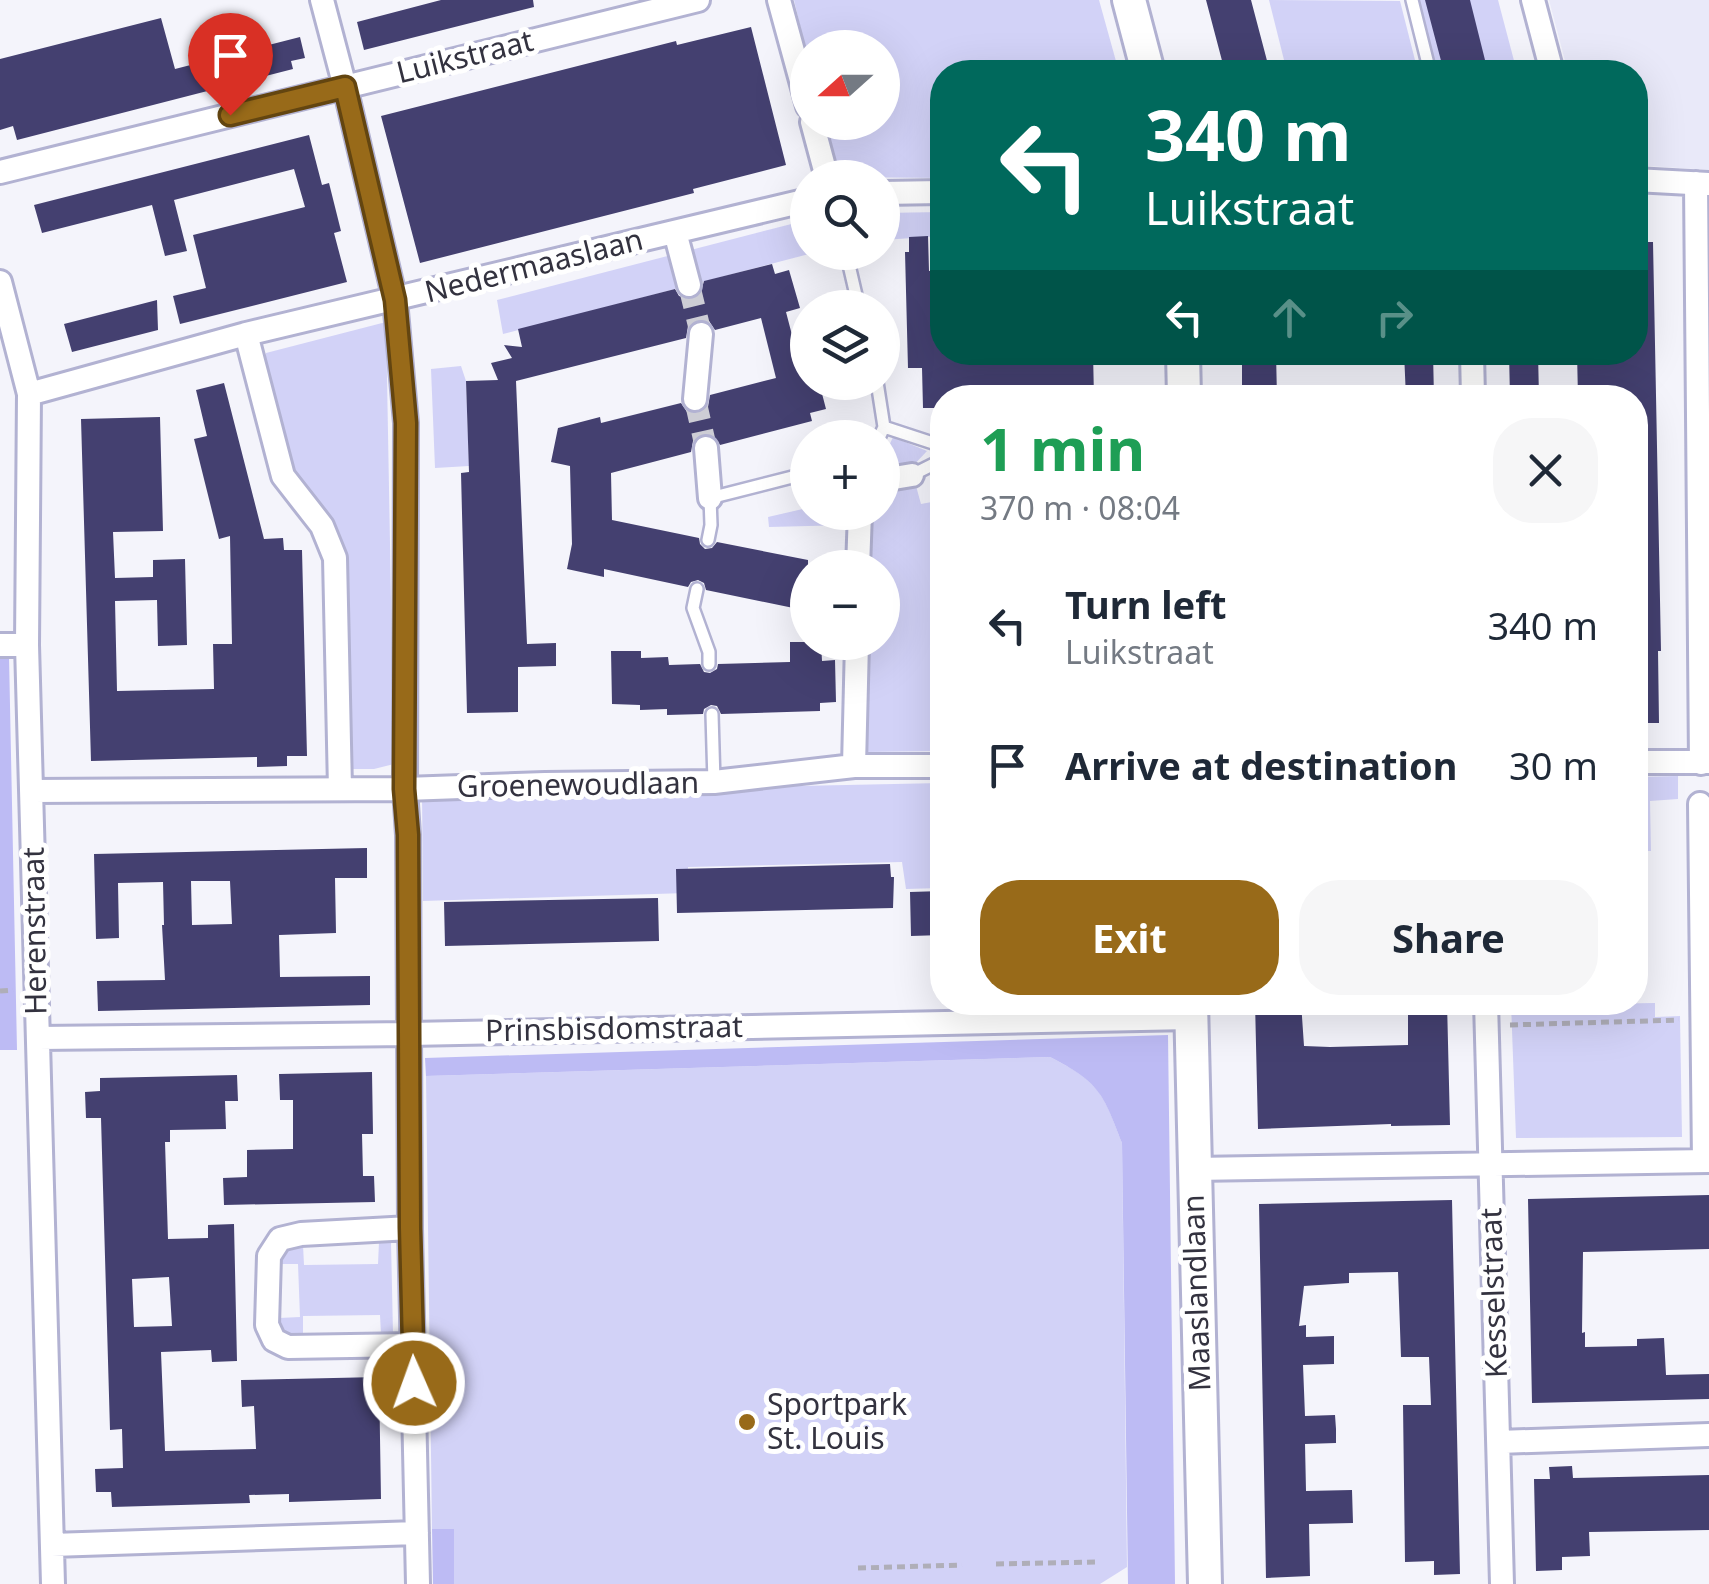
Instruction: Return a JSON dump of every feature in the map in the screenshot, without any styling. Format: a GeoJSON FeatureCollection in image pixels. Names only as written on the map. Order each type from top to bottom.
{"type":"FeatureCollection","features":[{"type":"Feature","properties":{"kind":"street"},"geometry":{"type":"LineString","coordinates":[[322,0],[395,300],[406,423],[404,789],[408,835],[410,1228],[418,1584]]}},
{"type":"Feature","properties":{"kind":"street","name":"Luikstraat"},"geometry":{"type":"LineString","coordinates":[[0,172],[698,0]]}},
{"type":"Feature","properties":{"kind":"street"},"geometry":{"type":"LineString","coordinates":[[779,0],[790,40]]}},
{"type":"Feature","properties":{"kind":"street"},"geometry":{"type":"LineString","coordinates":[[1129,0],[1145,60]]}},
{"type":"Feature","properties":{"kind":"street"},"geometry":{"type":"LineString","coordinates":[[1533,0],[1549,60]]}},
{"type":"Feature","properties":{"kind":"street"},"geometry":{"type":"LineString","coordinates":[[1648,181],[1702,184],[1705,762],[1648,762]]}},
{"type":"Feature","properties":{"kind":"street"},"geometry":{"type":"LineString","coordinates":[[900,193],[930,192]]}},
{"type":"Feature","properties":{"kind":"street","name":"Nedermaaslaan"},"geometry":{"type":"LineString","coordinates":[[29,394],[246,334],[790,204]]}},
{"type":"Feature","properties":{"kind":"street"},"geometry":{"type":"LineString","coordinates":[[674,232],[689,285]]}},
{"type":"Feature","properties":{"kind":"street","name":"Herenstraat"},"geometry":{"type":"LineString","coordinates":[[0,282],[29,394],[27,645],[53,1584]]}},
{"type":"Feature","properties":{"kind":"street"},"geometry":{"type":"LineString","coordinates":[[246,334],[284,476],[322,526],[336,558],[340,789]]}},
{"type":"Feature","properties":{"kind":"street"},"geometry":{"type":"LineString","coordinates":[[695,399],[701,334]]}},
{"type":"Feature","properties":{"kind":"street"},"geometry":{"type":"LineString","coordinates":[[706,448],[710,498]]}},
{"type":"Feature","properties":{"kind":"street"},"geometry":{"type":"LineString","coordinates":[[900,476],[912,474]]}},
{"type":"Feature","properties":{"kind":"street"},"geometry":{"type":"LineString","coordinates":[[0,645],[27,645]]}},
{"type":"Feature","properties":{"kind":"street"},"geometry":{"type":"LineString","coordinates":[[854,766],[857,660]]}},
{"type":"Feature","properties":{"kind":"street","name":"Groenewoudlaan"},"geometry":{"type":"LineString","coordinates":[[32,791],[714,782],[854,766],[930,766]]}},
{"type":"Feature","properties":{"kind":"street"},"geometry":{"type":"LineString","coordinates":[[1194,1169],[1706,1161],[1700,804]]}},
{"type":"Feature","properties":{"kind":"street","name":"Prinsbisdomstraat"},"geometry":{"type":"LineString","coordinates":[[38,1038],[409,1034],[1028,1015]]}},
{"type":"Feature","properties":{"kind":"street","name":"Maaslandlaan"},"geometry":{"type":"LineString","coordinates":[[1191,1015],[1205,1584]]}},
{"type":"Feature","properties":{"kind":"street","name":"Kesselstraat"},"geometry":{"type":"LineString","coordinates":[[1487,1015],[1502,1584]]}},
{"type":"Feature","properties":{"kind":"street"},"geometry":{"type":"LineString","coordinates":[[410,1228],[301,1234],[280,1240],[269,1256],[266,1304],[267,1325],[274,1340],[288,1348],[413,1346]]}},
{"type":"Feature","properties":{"kind":"street"},"geometry":{"type":"LineString","coordinates":[[1498,1442],[1709,1436]]}},
{"type":"Feature","properties":{"kind":"street"},"geometry":{"type":"LineString","coordinates":[[52,1545],[418,1533]]}},
{"type":"Feature","properties":{"kind":"lane"},"geometry":{"type":"LineString","coordinates":[[1412,0],[1427,60]]}},
{"type":"Feature","properties":{"kind":"lane"},"geometry":{"type":"LineString","coordinates":[[900,436],[930,443]]}},
{"type":"Feature","properties":{"kind":"lane"},"geometry":{"type":"LineString","coordinates":[[912,474],[930,466]]}},
{"type":"Feature","properties":{"kind":"lane"},"geometry":{"type":"LineString","coordinates":[[708,540],[710,498],[790,478]]}},
{"type":"Feature","properties":{"kind":"lane"},"geometry":{"type":"LineString","coordinates":[[697,588],[693,608],[709,652],[709,664]]}},
{"type":"Feature","properties":{"kind":"lane"},"geometry":{"type":"LineString","coordinates":[[712,714],[714,782]]}},
{"type":"Feature","properties":{"kind":"path"},"geometry":{"type":"LineString","coordinates":[[1530,1015],[1702,1019]]}},
{"type":"Feature","properties":{"kind":"path"},"geometry":{"type":"LineString","coordinates":[[996,1564],[1099,1562]]}},
{"type":"Feature","properties":{"kind":"path"},"geometry":{"type":"LineString","coordinates":[[858,1568],[962,1565]]}},
{"type":"Feature","properties":{"kind":"shaded area"},"geometry":{"type":"Polygon","coordinates":[[[794,0],[1099,0],[1116,60],[930,60],[930,178],[900,178],[900,160],[834,160],[828,140],[900,140],[900,30],[801,30],[794,0]]]}},
{"type":"Feature","properties":{"kind":"shaded area"},"geometry":{"type":"Polygon","coordinates":[[[1269,0],[1400,1],[1415,60],[1284,60],[1269,0]]]}},
{"type":"Feature","properties":{"kind":"shaded area"},"geometry":{"type":"Polygon","coordinates":[[[1415,0],[1498,0],[1514,60],[1431,60],[1415,0]]]}},
{"type":"Feature","properties":{"kind":"shaded area"},"geometry":{"type":"Polygon","coordinates":[[[1549,0],[1709,0],[1709,170],[1648,166],[1648,60],[1565,60],[1549,0]]]}},
{"type":"Feature","properties":{"kind":"shaded area"},"geometry":{"type":"Polygon","coordinates":[[[930,212],[930,237],[900,239],[900,213],[930,212]]]}},
{"type":"Feature","properties":{"kind":"shaded area"},"geometry":{"type":"Polygon","coordinates":[[[790,224],[790,259],[503,334],[497,300],[790,224]]]}},
{"type":"Feature","properties":{"kind":"shaded area"},"geometry":{"type":"Polygon","coordinates":[[[386,322],[394,764],[353,769],[335,530],[290,464],[263,364],[266,353],[386,322]]]}},
{"type":"Feature","properties":{"kind":"shaded area"},"geometry":{"type":"Polygon","coordinates":[[[461,366],[466,381],[469,466],[435,468],[431,369],[461,366]]]}},
{"type":"Feature","properties":{"kind":"shaded area"},"geometry":{"type":"Polygon","coordinates":[[[900,440],[927,451],[911,468],[921,504],[930,502],[930,751],[863,752],[865,660],[900,660],[900,550],[867,550],[868,530],[900,530],[900,440]]]}},
{"type":"Feature","properties":{"kind":"shaded area"},"geometry":{"type":"Polygon","coordinates":[[[790,512],[790,526],[769,527],[768,517],[790,512]]]}},
{"type":"Feature","properties":{"kind":"shaded area"},"geometry":{"type":"Polygon","coordinates":[[[9,656],[17,1050],[0,1050],[0,657],[9,656]]]}},
{"type":"Feature","properties":{"kind":"shaded area"},"geometry":{"type":"Polygon","coordinates":[[[1678,776],[1678,799],[1650,801],[1651,851],[1648,851],[1648,777],[1678,776]]]}},
{"type":"Feature","properties":{"kind":"shaded area"},"geometry":{"type":"Polygon","coordinates":[[[930,783],[930,888],[906,889],[902,862],[688,867],[687,893],[423,901],[422,794],[930,783]]]}},
{"type":"Feature","properties":{"kind":"shaded area"},"geometry":{"type":"Polygon","coordinates":[[[1648,1003],[1655,1003],[1655,1017],[1680,1016],[1682,1137],[1516,1138],[1511,1015],[1648,1015],[1648,1003]]]}},
{"type":"Feature","properties":{"kind":"shaded area"},"geometry":{"type":"Polygon","coordinates":[[[1168,1035],[1175,1584],[1128,1584],[1122,1143],[1104,1100],[1079,1074],[1050,1057],[426,1076],[425,1058],[1168,1035]]]}},
{"type":"Feature","properties":{"kind":"shaded area"},"geometry":{"type":"Polygon","coordinates":[[[1050,1057],[1097,1090],[1122,1143],[1127,1567],[1100,1584],[454,1584],[454,1530],[432,1529],[426,1076],[1050,1057]]]}},
{"type":"Feature","properties":{"kind":"shaded area"},"geometry":{"type":"Polygon","coordinates":[[[379,1242],[391,1242],[393,1334],[381,1334],[380,1315],[303,1316],[303,1336],[283,1331],[279,1318],[300,1317],[298,1264],[279,1264],[285,1249],[303,1245],[304,1265],[378,1264],[379,1242]]]}},
{"type":"Feature","properties":{"kind":"shaded area"},"geometry":{"type":"Polygon","coordinates":[[[432,1529],[454,1529],[454,1584],[433,1584],[432,1529]]]}},
{"type":"Feature","properties":{"kind":"building"},"geometry":{"type":"Polygon","coordinates":[[[441,0],[533,0],[534,7],[364,50],[357,22],[441,0]]]}},
{"type":"Feature","properties":{"kind":"building"},"geometry":{"type":"Polygon","coordinates":[[[1206,0],[1251,0],[1267,60],[1222,60],[1206,0]]]}},
{"type":"Feature","properties":{"kind":"building"},"geometry":{"type":"Polygon","coordinates":[[[1425,0],[1470,0],[1485,60],[1441,60],[1425,0]]]}},
{"type":"Feature","properties":{"kind":"building"},"geometry":{"type":"Polygon","coordinates":[[[161,18],[175,69],[300,37],[305,58],[291,61],[293,69],[17,140],[13,126],[0,130],[0,59],[161,18]]]}},
{"type":"Feature","properties":{"kind":"building"},"geometry":{"type":"Polygon","coordinates":[[[751,27],[786,165],[693,189],[694,193],[420,263],[381,116],[676,41],[677,45],[751,27]]]}},
{"type":"Feature","properties":{"kind":"building"},"geometry":{"type":"Polygon","coordinates":[[[309,135],[322,185],[329,183],[341,231],[334,233],[347,282],[180,324],[173,296],[206,288],[193,235],[305,207],[294,169],[174,200],[187,251],[165,256],[152,205],[42,233],[34,205],[309,135]]]}},
{"type":"Feature","properties":{"kind":"building"},"geometry":{"type":"Polygon","coordinates":[[[928,236],[930,365],[1093,365],[1094,385],[930,385],[930,408],[923,408],[922,368],[908,368],[905,252],[909,252],[909,237],[928,236]]]}},
{"type":"Feature","properties":{"kind":"building"},"geometry":{"type":"Polygon","coordinates":[[[1648,242],[1653,242],[1659,723],[1648,723],[1648,385],[1578,385],[1577,365],[1648,365],[1648,242]]]}},
{"type":"Feature","properties":{"kind":"building"},"geometry":{"type":"Polygon","coordinates":[[[772,264],[775,274],[789,270],[795,290],[790,290],[790,311],[786,312],[790,327],[790,400],[824,400],[826,409],[810,413],[812,420],[790,420],[790,427],[720,445],[713,435],[704,433],[693,441],[691,452],[611,473],[612,520],[699,538],[705,549],[717,542],[790,556],[790,607],[706,590],[698,580],[688,587],[604,569],[604,577],[567,569],[572,544],[570,466],[551,462],[558,428],[600,417],[601,423],[681,403],[687,412],[700,413],[708,407],[710,395],[776,378],[761,318],[715,330],[709,321],[696,320],[688,326],[686,338],[516,381],[527,644],[556,643],[556,666],[518,667],[518,712],[467,713],[461,473],[469,472],[466,381],[498,380],[491,363],[512,358],[504,345],[522,347],[518,329],[675,289],[679,296],[692,300],[700,295],[704,281],[772,264]]]}},
{"type":"Feature","properties":{"kind":"building"},"geometry":{"type":"Polygon","coordinates":[[[157,300],[158,330],[72,352],[64,324],[157,300]]]}},
{"type":"Feature","properties":{"kind":"building"},"geometry":{"type":"Polygon","coordinates":[[[1242,365],[1276,365],[1277,385],[1242,385],[1242,365]]]}},
{"type":"Feature","properties":{"kind":"building"},"geometry":{"type":"Polygon","coordinates":[[[1405,365],[1433,365],[1434,385],[1405,385],[1405,365]]]}},
{"type":"Feature","properties":{"kind":"building"},"geometry":{"type":"Polygon","coordinates":[[[1509,365],[1538,365],[1539,385],[1510,385],[1509,365]]]}},
{"type":"Feature","properties":{"kind":"building"},"geometry":{"type":"Polygon","coordinates":[[[224,383],[264,539],[283,538],[284,550],[302,550],[307,756],[287,756],[287,766],[257,767],[257,757],[91,761],[81,419],[160,417],[163,531],[113,532],[115,578],[153,577],[153,560],[185,559],[187,645],[158,646],[157,600],[115,601],[117,691],[214,689],[213,644],[232,644],[230,536],[219,539],[194,439],[207,436],[196,390],[224,383]]]}},
{"type":"Feature","properties":{"kind":"building"},"geometry":{"type":"Polygon","coordinates":[[[611,651],[641,651],[641,658],[668,657],[669,665],[700,664],[704,672],[710,673],[718,664],[835,660],[836,702],[820,703],[820,711],[721,714],[717,706],[711,705],[703,714],[667,715],[667,709],[640,710],[640,705],[612,704],[611,651]]]}},
{"type":"Feature","properties":{"kind":"building"},"geometry":{"type":"Polygon","coordinates":[[[367,848],[367,878],[335,878],[336,933],[279,935],[280,977],[370,976],[370,1005],[98,1011],[97,981],[165,980],[163,882],[118,883],[119,938],[96,939],[94,854],[367,848]],[[191,881],[192,925],[232,924],[230,881],[191,881]]]}},
{"type":"Feature","properties":{"kind":"building"},"geometry":{"type":"Polygon","coordinates":[[[890,864],[894,877],[893,908],[677,913],[676,869],[890,864]]]}},
{"type":"Feature","properties":{"kind":"building"},"geometry":{"type":"Polygon","coordinates":[[[930,891],[930,935],[911,936],[910,892],[930,891]]]}},
{"type":"Feature","properties":{"kind":"building"},"geometry":{"type":"Polygon","coordinates":[[[658,898],[659,941],[445,946],[444,902],[658,898]]]}},
{"type":"Feature","properties":{"kind":"building"},"geometry":{"type":"Polygon","coordinates":[[[1255,1015],[1302,1015],[1304,1046],[1330,1047],[1408,1045],[1408,1015],[1447,1015],[1450,1125],[1258,1129],[1255,1015]]]}},
{"type":"Feature","properties":{"kind":"building"},"geometry":{"type":"Polygon","coordinates":[[[372,1072],[373,1134],[362,1134],[363,1176],[374,1176],[375,1202],[224,1205],[223,1178],[247,1177],[247,1150],[293,1149],[293,1100],[280,1100],[279,1074],[372,1072]]]}},
{"type":"Feature","properties":{"kind":"building"},"geometry":{"type":"Polygon","coordinates":[[[237,1075],[238,1101],[225,1101],[226,1129],[170,1130],[170,1142],[165,1142],[168,1239],[208,1238],[208,1225],[234,1224],[237,1361],[212,1362],[211,1350],[161,1352],[165,1451],[256,1449],[254,1406],[242,1407],[241,1380],[379,1377],[381,1499],[289,1502],[289,1494],[249,1495],[250,1503],[112,1507],[111,1492],[96,1492],[95,1469],[123,1468],[122,1429],[110,1430],[101,1118],[86,1118],[85,1092],[100,1091],[100,1078],[237,1075]],[[169,1277],[132,1279],[134,1327],[172,1326],[169,1277]]]}},
{"type":"Feature","properties":{"kind":"building"},"geometry":{"type":"Polygon","coordinates":[[[1709,1195],[1709,1249],[1583,1252],[1582,1333],[1585,1332],[1585,1347],[1637,1346],[1637,1339],[1664,1338],[1666,1375],[1709,1374],[1709,1399],[1532,1403],[1528,1199],[1709,1195]]]}},
{"type":"Feature","properties":{"kind":"building"},"geometry":{"type":"Polygon","coordinates":[[[1452,1200],[1460,1574],[1434,1575],[1434,1561],[1405,1562],[1403,1405],[1431,1405],[1429,1357],[1401,1357],[1398,1272],[1349,1273],[1349,1283],[1304,1286],[1299,1326],[1306,1325],[1306,1337],[1334,1336],[1334,1364],[1303,1365],[1305,1416],[1335,1415],[1336,1429],[1336,1443],[1305,1444],[1306,1491],[1352,1490],[1353,1523],[1309,1524],[1310,1576],[1266,1578],[1259,1204],[1452,1200]]]}},
{"type":"Feature","properties":{"kind":"building"},"geometry":{"type":"Polygon","coordinates":[[[1572,1466],[1573,1478],[1709,1475],[1709,1530],[1589,1532],[1590,1556],[1562,1557],[1562,1570],[1536,1571],[1534,1479],[1550,1479],[1549,1467],[1572,1466]]]}},
{"type":"Feature","properties":{"kind":"tunnel"},"geometry":{"type":"LineString","coordinates":[[689,285],[701,334]]}},
{"type":"Feature","properties":{"kind":"tunnel"},"geometry":{"type":"LineString","coordinates":[[695,399],[706,448]]}},
{"type":"Feature","properties":{"kind":"place","name":"Sportpark St. Louis"},"geometry":{"type":"Point","coordinates":[747,1422]}},
{"type":"Feature","properties":{"kind":"route"},"geometry":{"type":"LineString","coordinates":[[230,115],[345,87],[395,300],[406,423],[404,789],[408,835],[414,1383]]}}]}
